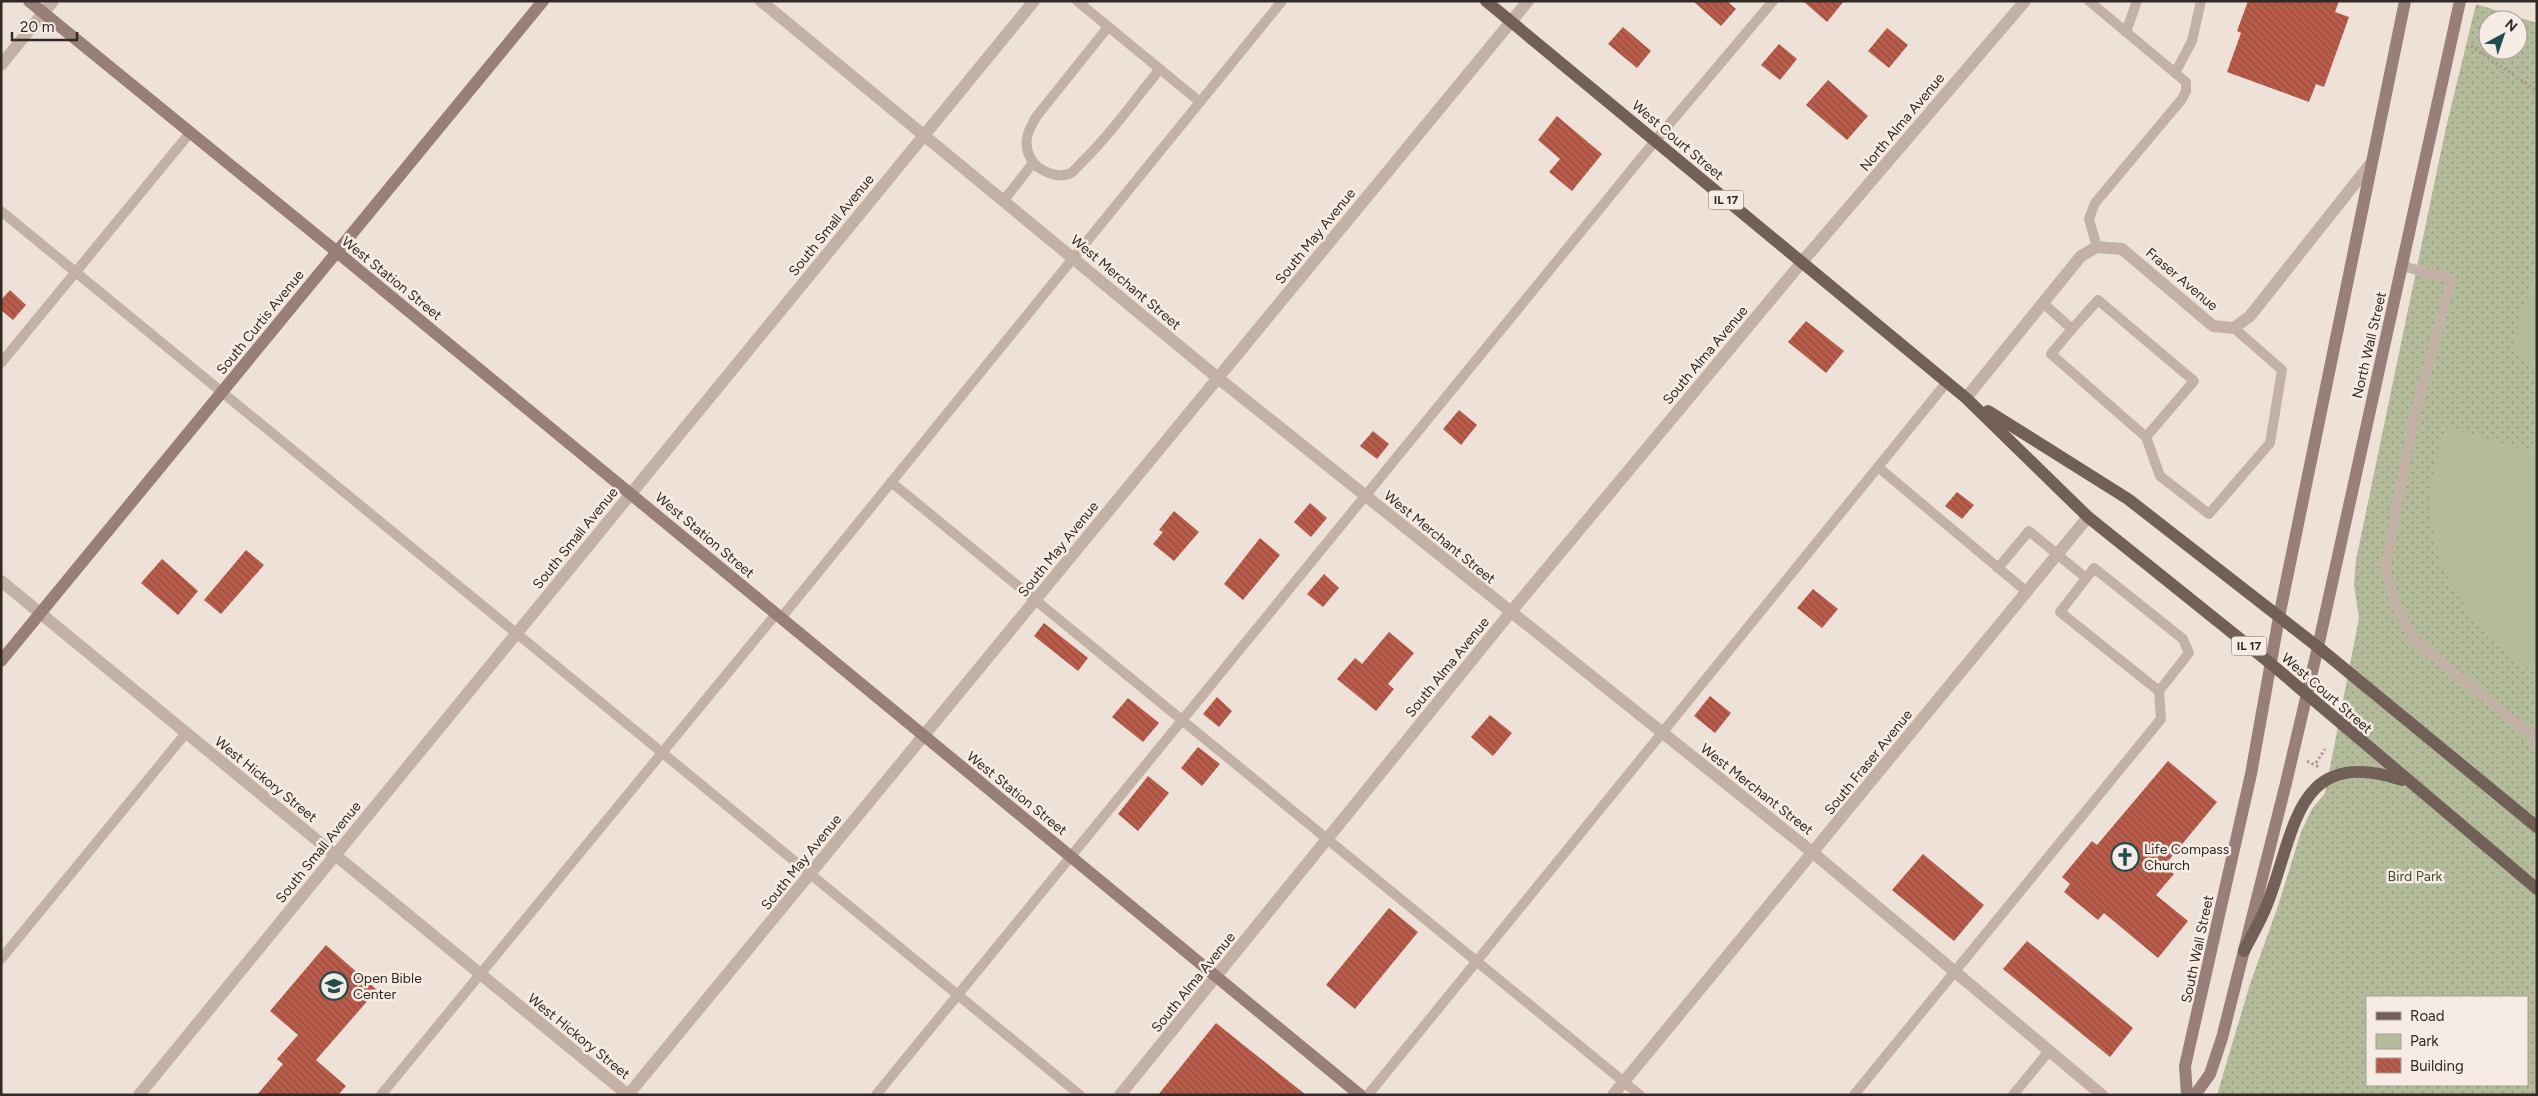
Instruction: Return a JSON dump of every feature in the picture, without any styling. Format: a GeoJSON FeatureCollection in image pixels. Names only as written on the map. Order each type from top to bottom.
{"type":"FeatureCollection","features":[{"type":"Feature","properties":{"kind":"main road","name":"West Station Street"},"geometry":{"type":"LineString","coordinates":[[29,1],[189,134],[337,252],[1360,1095]]}},
{"type":"Feature","properties":{"kind":"main road","name":"South Curtis Avenue"},"geometry":{"type":"LineString","coordinates":[[1,661],[543,1]]}},
{"type":"Feature","properties":{"kind":"main road","name":"West Court Street"},"geometry":{"type":"LineString","coordinates":[[1486,1],[1966,398],[2088,517],[2270,663],[2537,890]]}},
{"type":"Feature","properties":{"kind":"main road"},"geometry":{"type":"LineString","coordinates":[[2270,663],[2405,1]]}},
{"type":"Feature","properties":{"kind":"main road","name":"North Wall Street"},"geometry":{"type":"LineString","coordinates":[[2307,695],[2460,1]]}},
{"type":"Feature","properties":{"kind":"main road","name":"West Court Street"},"geometry":{"type":"LineString","coordinates":[[1966,398],[2128,499],[2318,647],[2537,827]]}},
{"type":"Feature","properties":{"kind":"main road","name":"South Wall Street"},"geometry":{"type":"LineString","coordinates":[[2187,1095],[2185,1066],[2251,774],[2270,663]]}},
{"type":"Feature","properties":{"kind":"main road"},"geometry":{"type":"LineString","coordinates":[[2195,1095],[2210,1074],[2219,1047],[2307,695]]}},
{"type":"Feature","properties":{"kind":"main road"},"geometry":{"type":"LineString","coordinates":[[2244,952],[2266,907],[2297,813],[2305,798],[2318,785],[2338,774],[2358,770],[2377,772],[2408,782]]}},
{"type":"Feature","properties":{"kind":"street"},"geometry":{"type":"LineString","coordinates":[[1,65],[53,1]]}},
{"type":"Feature","properties":{"kind":"street","name":"West Merchant Street"},"geometry":{"type":"LineString","coordinates":[[761,1],[925,134],[1218,378],[1510,613],[1812,852],[2102,1095]]}},
{"type":"Feature","properties":{"kind":"street","name":"South Small Avenue"},"geometry":{"type":"LineString","coordinates":[[139,1095],[1034,1]]}},
{"type":"Feature","properties":{"kind":"street","name":"South May Avenue"},"geometry":{"type":"LineString","coordinates":[[628,1095],[1528,1]]}},
{"type":"Feature","properties":{"kind":"street","name":"North Alma Avenue"},"geometry":{"type":"LineString","coordinates":[[1802,262],[2025,1]]}},
{"type":"Feature","properties":{"kind":"street"},"geometry":{"type":"LineString","coordinates":[[2234,328],[2250,316],[2372,162]]}},
{"type":"Feature","properties":{"kind":"street"},"geometry":{"type":"LineString","coordinates":[[1966,398],[2081,256],[2097,247]]}},
{"type":"Feature","properties":{"kind":"street","name":"Fraser Avenue"},"geometry":{"type":"LineString","coordinates":[[2097,247],[2122,249],[2214,326],[2234,328]]}},
{"type":"Feature","properties":{"kind":"street","name":"South Alma Avenue"},"geometry":{"type":"LineString","coordinates":[[1120,1095],[1510,613],[1802,262]]}},
{"type":"Feature","properties":{"kind":"street","name":"South Fraser Avenue"},"geometry":{"type":"LineString","coordinates":[[1613,1095],[2088,517]]}},
{"type":"Feature","properties":{"kind":"street","name":"West Hickory Street"},"geometry":{"type":"LineString","coordinates":[[1,581],[628,1095]]}},
{"type":"Feature","properties":{"kind":"lane"},"geometry":{"type":"LineString","coordinates":[[1077,1],[1200,102]]}},
{"type":"Feature","properties":{"kind":"lane"},"geometry":{"type":"LineString","coordinates":[[381,1095],[662,753],[891,482],[1282,1]]}},
{"type":"Feature","properties":{"kind":"lane"},"geometry":{"type":"LineString","coordinates":[[876,1095],[1655,141],[1773,1]]}},
{"type":"Feature","properties":{"kind":"lane"},"geometry":{"type":"LineString","coordinates":[[2089,1],[2186,82],[2186,92],[2182,99],[2095,203],[2090,219],[2097,247]]}},
{"type":"Feature","properties":{"kind":"lane"},"geometry":{"type":"LineString","coordinates":[[2126,32],[2137,1]]}},
{"type":"Feature","properties":{"kind":"lane"},"geometry":{"type":"LineString","coordinates":[[2175,73],[2192,40],[2201,1]]}},
{"type":"Feature","properties":{"kind":"lane"},"geometry":{"type":"LineString","coordinates":[[1108,27],[1036,117],[1028,130],[1026,139],[1027,152],[1033,163],[1059,176],[1070,173],[1093,151],[1160,68]]}},
{"type":"Feature","properties":{"kind":"lane"},"geometry":{"type":"LineString","coordinates":[[1,363],[189,134]]}},
{"type":"Feature","properties":{"kind":"lane"},"geometry":{"type":"LineString","coordinates":[[1004,200],[1033,163]]}},
{"type":"Feature","properties":{"kind":"lane"},"geometry":{"type":"LineString","coordinates":[[1,211],[1080,1095]]}},
{"type":"Feature","properties":{"kind":"lane"},"geometry":{"type":"LineString","coordinates":[[2402,266],[2452,279],[2416,412],[2385,568],[2395,603],[2414,639],[2537,740]]}},
{"type":"Feature","properties":{"kind":"lane"},"geometry":{"type":"LineString","coordinates":[[2146,438],[2194,381],[2098,300],[2052,354],[2146,438],[2160,476],[2209,514],[2270,443],[2282,370],[2234,328]]}},
{"type":"Feature","properties":{"kind":"lane"},"geometry":{"type":"LineString","coordinates":[[2043,303],[2072,329]]}},
{"type":"Feature","properties":{"kind":"lane"},"geometry":{"type":"LineString","coordinates":[[1368,1095],[1947,382]]}},
{"type":"Feature","properties":{"kind":"lane"},"geometry":{"type":"LineString","coordinates":[[1878,467],[2027,592]]}},
{"type":"Feature","properties":{"kind":"lane"},"geometry":{"type":"LineString","coordinates":[[891,482],[1640,1095]]}},
{"type":"Feature","properties":{"kind":"lane"},"geometry":{"type":"LineString","coordinates":[[1998,568],[2029,531],[2086,578]]}},
{"type":"Feature","properties":{"kind":"lane"},"geometry":{"type":"LineString","coordinates":[[1854,1095],[2161,719],[2159,691],[2189,653],[2183,639],[2094,568],[2060,612],[2159,691]]}},
{"type":"Feature","properties":{"kind":"lane"},"geometry":{"type":"LineString","coordinates":[[1,959],[186,733]]}},
{"type":"Feature","properties":{"kind":"lane"},"geometry":{"type":"LineString","coordinates":[[2013,1095],[2049,1051]]}},
{"type":"Feature","properties":{"kind":"path"},"geometry":{"type":"LineString","coordinates":[[2471,46],[2537,91]]}},
{"type":"Feature","properties":{"kind":"path"},"geometry":{"type":"LineString","coordinates":[[2316,764],[2325,749]]}},
{"type":"Feature","properties":{"kind":"path"},"geometry":{"type":"LineString","coordinates":[[2304,760],[2316,764],[2321,769]]}},
{"type":"Feature","properties":{"kind":"green space","name":"Bird Park"},"geometry":{"type":"Polygon","coordinates":[[[2476,4],[2495,10],[2478,10],[2478,60],[2528,60],[2528,20],[2537,23],[2537,1095],[2217,1095],[2250,984],[2278,906],[2301,832],[2312,809],[2325,793],[2359,618],[2354,585],[2356,560],[2445,132],[2476,4]]]}},
{"type":"Feature","properties":{"kind":"green space"},"geometry":{"type":"Polygon","coordinates":[[[2537,266],[2537,375],[2521,359],[2513,343],[2537,266]]]}},
{"type":"Feature","properties":{"kind":"green space"},"geometry":{"type":"Polygon","coordinates":[[[2447,428],[2537,452],[2537,673],[2505,652],[2472,617],[2458,596],[2438,551],[2431,503],[2432,479],[2436,459],[2447,428]]]}},
{"type":"Feature","properties":{"kind":"building"},"geometry":{"type":"Polygon","coordinates":[[[1693,1],[1727,1],[1736,9],[1721,26],[1693,1]]]}},
{"type":"Feature","properties":{"kind":"building"},"geometry":{"type":"Polygon","coordinates":[[[1803,1],[1844,1],[1827,22],[1803,1]]]}},
{"type":"Feature","properties":{"kind":"building"},"geometry":{"type":"Polygon","coordinates":[[[2248,1],[2339,1],[2335,12],[2349,17],[2324,87],[2316,84],[2309,102],[2227,72],[2241,33],[2237,31],[2248,1]]]}},
{"type":"Feature","properties":{"kind":"building"},"geometry":{"type":"Polygon","coordinates":[[[1623,27],[1651,51],[1637,68],[1608,44],[1623,27]]]}},
{"type":"Feature","properties":{"kind":"building"},"geometry":{"type":"Polygon","coordinates":[[[1887,28],[1908,45],[1889,68],[1868,51],[1887,28]]]}},
{"type":"Feature","properties":{"kind":"building"},"geometry":{"type":"Polygon","coordinates":[[[1779,44],[1797,59],[1780,80],[1761,65],[1779,44]]]}},
{"type":"Feature","properties":{"kind":"building"},"geometry":{"type":"Polygon","coordinates":[[[1828,80],[1868,116],[1847,140],[1806,105],[1828,80]]]}},
{"type":"Feature","properties":{"kind":"building"},"geometry":{"type":"Polygon","coordinates":[[[1557,116],[1602,154],[1572,191],[1549,172],[1560,159],[1538,140],[1557,116]]]}},
{"type":"Feature","properties":{"kind":"building"},"geometry":{"type":"Polygon","coordinates":[[[10,290],[26,305],[13,320],[1,310],[1,300],[10,290]]]}},
{"type":"Feature","properties":{"kind":"building"},"geometry":{"type":"Polygon","coordinates":[[[1806,321],[1844,351],[1826,373],[1788,342],[1806,321]]]}},
{"type":"Feature","properties":{"kind":"building"},"geometry":{"type":"Polygon","coordinates":[[[1459,410],[1477,425],[1461,445],[1443,429],[1459,410]]]}},
{"type":"Feature","properties":{"kind":"building"},"geometry":{"type":"Polygon","coordinates":[[[1373,431],[1389,444],[1377,459],[1360,446],[1373,431]]]}},
{"type":"Feature","properties":{"kind":"building"},"geometry":{"type":"Polygon","coordinates":[[[1957,492],[1974,505],[1962,519],[1945,506],[1957,492]]]}},
{"type":"Feature","properties":{"kind":"building"},"geometry":{"type":"Polygon","coordinates":[[[1310,503],[1327,518],[1311,537],[1294,522],[1310,503]]]}},
{"type":"Feature","properties":{"kind":"building"},"geometry":{"type":"Polygon","coordinates":[[[1174,511],[1199,532],[1174,561],[1153,544],[1163,532],[1159,530],[1174,511]]]}},
{"type":"Feature","properties":{"kind":"building"},"geometry":{"type":"Polygon","coordinates":[[[1260,538],[1280,555],[1243,600],[1224,584],[1260,538]]]}},
{"type":"Feature","properties":{"kind":"building"},"geometry":{"type":"Polygon","coordinates":[[[246,550],[264,565],[221,614],[204,600],[246,550]]]}},
{"type":"Feature","properties":{"kind":"building"},"geometry":{"type":"Polygon","coordinates":[[[162,559],[198,591],[178,615],[141,583],[162,559]]]}},
{"type":"Feature","properties":{"kind":"building"},"geometry":{"type":"Polygon","coordinates":[[[1324,574],[1339,588],[1323,607],[1307,594],[1324,574]]]}},
{"type":"Feature","properties":{"kind":"building"},"geometry":{"type":"Polygon","coordinates":[[[1813,589],[1838,609],[1822,628],[1797,608],[1813,589]]]}},
{"type":"Feature","properties":{"kind":"building"},"geometry":{"type":"Polygon","coordinates":[[[1044,623],[1088,658],[1078,671],[1034,636],[1044,623]]]}},
{"type":"Feature","properties":{"kind":"building"},"geometry":{"type":"Polygon","coordinates":[[[1389,632],[1414,653],[1388,684],[1394,689],[1376,711],[1337,679],[1355,658],[1362,664],[1389,632]]]}},
{"type":"Feature","properties":{"kind":"building"},"geometry":{"type":"Polygon","coordinates":[[[1710,696],[1731,713],[1715,733],[1694,716],[1710,696]]]}},
{"type":"Feature","properties":{"kind":"building"},"geometry":{"type":"Polygon","coordinates":[[[1217,697],[1232,711],[1219,727],[1203,714],[1217,697]]]}},
{"type":"Feature","properties":{"kind":"building"},"geometry":{"type":"Polygon","coordinates":[[[1128,698],[1159,723],[1143,742],[1112,717],[1128,698]]]}},
{"type":"Feature","properties":{"kind":"building"},"geometry":{"type":"Polygon","coordinates":[[[1490,715],[1512,733],[1493,756],[1471,737],[1490,715]]]}},
{"type":"Feature","properties":{"kind":"building"},"geometry":{"type":"Polygon","coordinates":[[[1198,747],[1220,764],[1202,786],[1181,768],[1198,747]]]}},
{"type":"Feature","properties":{"kind":"building","name":"Life Compass Church"},"geometry":{"type":"Polygon","coordinates":[[[2168,761],[2217,802],[2164,866],[2174,874],[2156,895],[2188,921],[2158,958],[2104,913],[2098,920],[2064,892],[2070,884],[2062,877],[2092,841],[2097,845],[2168,761]]]}},
{"type":"Feature","properties":{"kind":"building"},"geometry":{"type":"Polygon","coordinates":[[[1148,776],[1169,793],[1138,831],[1118,814],[1148,776]]]}},
{"type":"Feature","properties":{"kind":"building"},"geometry":{"type":"Polygon","coordinates":[[[1923,854],[1984,905],[1954,941],[1892,890],[1923,854]]]}},
{"type":"Feature","properties":{"kind":"building"},"geometry":{"type":"Polygon","coordinates":[[[1389,908],[1418,932],[1355,1009],[1326,985],[1389,908]]]}},
{"type":"Feature","properties":{"kind":"building"},"geometry":{"type":"Polygon","coordinates":[[[2027,941],[2133,1028],[2110,1057],[2003,969],[2027,941]]]}},
{"type":"Feature","properties":{"kind":"building"},"geometry":{"type":"Polygon","coordinates":[[[326,945],[377,990],[316,1060],[346,1086],[338,1095],[257,1095],[283,1064],[277,1059],[298,1035],[270,1011],[326,945]]]}},
{"type":"Feature","properties":{"kind":"building"},"geometry":{"type":"Polygon","coordinates":[[[1216,1023],[1306,1095],[1158,1095],[1216,1023]]]}},
{"type":"Feature","properties":{"kind":"place","name":"Life Compass Church"},"geometry":{"type":"Point","coordinates":[2125,857]}},
{"type":"Feature","properties":{"kind":"place","name":"Open Bible Center"},"geometry":{"type":"Point","coordinates":[334,986]}}]}
